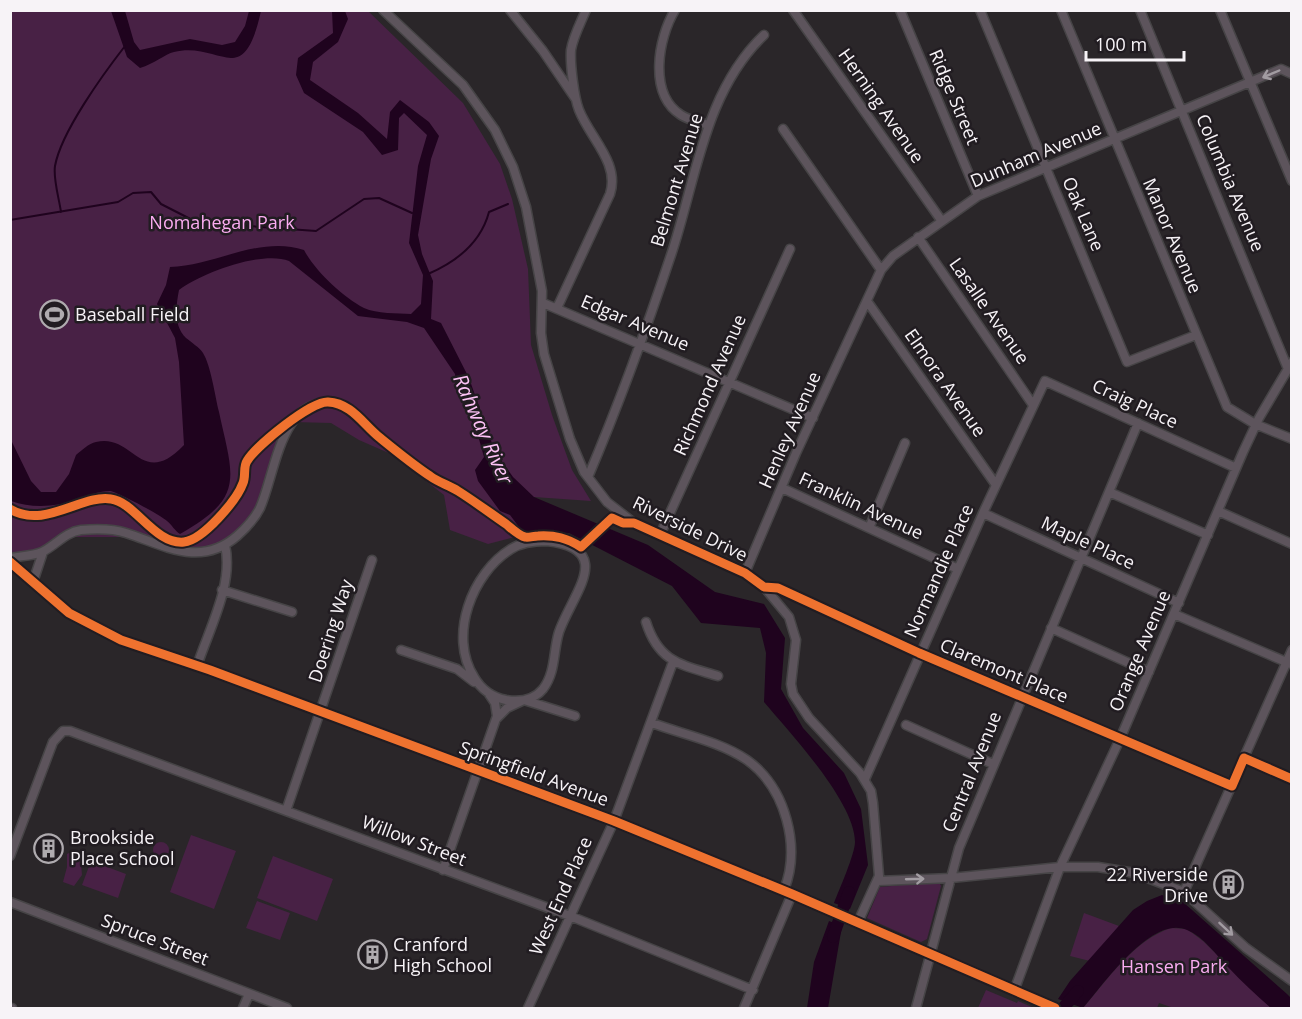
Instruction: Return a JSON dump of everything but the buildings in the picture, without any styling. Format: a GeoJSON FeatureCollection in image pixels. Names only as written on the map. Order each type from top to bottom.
{"type":"FeatureCollection","features":[{"type":"Feature","properties":{"kind":"street","name":"Riverside Drive"},"geometry":{"type":"LineString","coordinates":[[384,10],[463,84],[495,130],[513,167],[523,197],[543,303],[541,333],[543,354],[570,439],[588,477],[619,513],[633,523],[745,573],[764,587],[781,606],[793,627],[796,646],[791,684],[796,700],[865,779]]}},
{"type":"Feature","properties":{"kind":"street"},"geometry":{"type":"LineString","coordinates":[[510,10],[543,51],[576,99],[591,133],[608,161],[613,187],[557,308]]}},
{"type":"Feature","properties":{"kind":"street"},"geometry":{"type":"LineString","coordinates":[[576,99],[571,50],[586,10]]}},
{"type":"Feature","properties":{"kind":"street"},"geometry":{"type":"LineString","coordinates":[[675,10],[668,21],[659,55],[658,69],[662,84],[675,110],[682,116],[708,125]]}},
{"type":"Feature","properties":{"kind":"street","name":"Herning Avenue"},"geometry":{"type":"LineString","coordinates":[[793,10],[941,220]]}},
{"type":"Feature","properties":{"kind":"street","name":"Ridge Street"},"geometry":{"type":"LineString","coordinates":[[900,10],[978,196]]}},
{"type":"Feature","properties":{"kind":"street","name":"Oak Lane"},"geometry":{"type":"LineString","coordinates":[[980,10],[1127,362],[1196,335]]}},
{"type":"Feature","properties":{"kind":"street","name":"Manor Avenue"},"geometry":{"type":"LineString","coordinates":[[1061,10],[1227,406],[1256,424],[1292,439]]}},
{"type":"Feature","properties":{"kind":"street","name":"Columbia Avenue"},"geometry":{"type":"LineString","coordinates":[[1140,10],[1290,365]]}},
{"type":"Feature","properties":{"kind":"street"},"geometry":{"type":"LineString","coordinates":[[1220,10],[1292,181]]}},
{"type":"Feature","properties":{"kind":"street","name":"Belmont Avenue"},"geometry":{"type":"LineString","coordinates":[[588,477],[616,410],[672,254],[708,125],[736,72],[753,46],[764,35]]}},
{"type":"Feature","properties":{"kind":"street","name":"Dunham Avenue"},"geometry":{"type":"LineString","coordinates":[[867,301],[881,270],[893,256],[978,196],[1281,69],[1292,74]]}},
{"type":"Feature","properties":{"kind":"street"},"geometry":{"type":"LineString","coordinates":[[783,129],[881,270]]}},
{"type":"Feature","properties":{"kind":"street","name":"Lasalle Avenue"},"geometry":{"type":"LineString","coordinates":[[918,237],[1034,405]]}},
{"type":"Feature","properties":{"kind":"street","name":"Richmond Avenue"},"geometry":{"type":"LineString","coordinates":[[660,535],[790,249]]}},
{"type":"Feature","properties":{"kind":"street","name":"Henley Avenue"},"geometry":{"type":"LineString","coordinates":[[745,573],[867,301]]}},
{"type":"Feature","properties":{"kind":"street","name":"Elmora Avenue"},"geometry":{"type":"LineString","coordinates":[[867,301],[996,484]]}},
{"type":"Feature","properties":{"kind":"street","name":"Edgar Avenue"},"geometry":{"type":"LineString","coordinates":[[543,303],[813,418]]}},
{"type":"Feature","properties":{"kind":"street","name":"Orange Avenue"},"geometry":{"type":"LineString","coordinates":[[1014,991],[1060,867],[1120,739],[1256,424],[1290,365]]}},
{"type":"Feature","properties":{"kind":"street","name":"Craig Place"},"geometry":{"type":"LineString","coordinates":[[1034,405],[1045,381],[1236,468]]}},
{"type":"Feature","properties":{"kind":"street"},"geometry":{"type":"LineString","coordinates":[[10,560],[43,552],[53,543],[80,530],[124,532],[177,552],[193,553],[225,545],[242,531],[259,508],[280,446],[292,422],[313,405],[334,403]]}},
{"type":"Feature","properties":{"kind":"street","name":"Normandie Place"},"geometry":{"type":"LineString","coordinates":[[865,779],[982,513],[1034,405]]}},
{"type":"Feature","properties":{"kind":"street","name":"Central Avenue"},"geometry":{"type":"LineString","coordinates":[[916,1008],[959,848],[1138,423]]}},
{"type":"Feature","properties":{"kind":"street"},"geometry":{"type":"LineString","coordinates":[[869,528],[905,443]]}},
{"type":"Feature","properties":{"kind":"street","name":"Franklin Avenue"},"geometry":{"type":"LineString","coordinates":[[782,488],[958,569]]}},
{"type":"Feature","properties":{"kind":"street"},"geometry":{"type":"LineString","coordinates":[[1109,492],[1208,535]]}},
{"type":"Feature","properties":{"kind":"street"},"geometry":{"type":"LineString","coordinates":[[1218,511],[1292,544]]}},
{"type":"Feature","properties":{"kind":"street","name":"Maple Place"},"geometry":{"type":"LineString","coordinates":[[982,513],[1179,603]]}},
{"type":"Feature","properties":{"kind":"street"},"geometry":{"type":"LineString","coordinates":[[443,870],[495,719],[496,706],[473,676],[464,654],[462,631],[468,609],[485,575],[511,549],[527,542],[558,542],[574,547],[582,554],[585,577],[558,634],[552,674],[536,696],[507,708],[495,719]]}},
{"type":"Feature","properties":{"kind":"street"},"geometry":{"type":"LineString","coordinates":[[197,666],[228,567],[225,545]]}},
{"type":"Feature","properties":{"kind":"street"},"geometry":{"type":"LineString","coordinates":[[33,582],[43,552]]}},
{"type":"Feature","properties":{"kind":"street","name":"Springfield Avenue"},"geometry":{"type":"LineString","coordinates":[[10,560],[69,613],[121,640],[614,821],[788,892],[1052,1007]]}},
{"type":"Feature","properties":{"kind":"street","name":"Doering Way"},"geometry":{"type":"LineString","coordinates":[[286,811],[322,712],[372,560]]}},
{"type":"Feature","properties":{"kind":"street","name":"Claremont Place"},"geometry":{"type":"LineString","coordinates":[[764,587],[778,588],[921,654],[1232,786]]}},
{"type":"Feature","properties":{"kind":"street"},"geometry":{"type":"LineString","coordinates":[[222,590],[291,612]]}},
{"type":"Feature","properties":{"kind":"street"},"geometry":{"type":"LineString","coordinates":[[1174,614],[1289,663]]}},
{"type":"Feature","properties":{"kind":"street"},"geometry":{"type":"LineString","coordinates":[[646,622],[655,644],[673,662],[718,676]]}},
{"type":"Feature","properties":{"kind":"street"},"geometry":{"type":"LineString","coordinates":[[1050,628],[1149,672]]}},
{"type":"Feature","properties":{"kind":"street"},"geometry":{"type":"LineString","coordinates":[[401,650],[457,669],[488,693],[505,700],[524,700],[575,716]]}},
{"type":"Feature","properties":{"kind":"street"},"geometry":{"type":"LineString","coordinates":[[1184,892],[1289,663],[1292,650]]}},
{"type":"Feature","properties":{"kind":"street","name":"West End Place"},"geometry":{"type":"LineString","coordinates":[[531,1008],[614,821],[673,662]]}},
{"type":"Feature","properties":{"kind":"street"},"geometry":{"type":"LineString","coordinates":[[652,723],[737,754],[754,766],[773,790],[785,813],[790,843],[788,892],[753,990],[744,1008]]}},
{"type":"Feature","properties":{"kind":"street"},"geometry":{"type":"LineString","coordinates":[[906,725],[993,764]]}},
{"type":"Feature","properties":{"kind":"street","name":"Willow Street"},"geometry":{"type":"LineString","coordinates":[[11,854],[53,742],[61,733],[70,731],[570,916],[753,990]]}},
{"type":"Feature","properties":{"kind":"street"},"geometry":{"type":"LineString","coordinates":[[1244,758],[1292,779]]}},
{"type":"Feature","properties":{"kind":"street"},"geometry":{"type":"LineString","coordinates":[[858,922],[878,881],[873,803],[865,779]]}},
{"type":"Feature","properties":{"kind":"street"},"geometry":{"type":"LineString","coordinates":[[878,881],[951,878],[1060,867],[1117,869],[1157,880],[1184,892],[1252,953],[1292,981]]}},
{"type":"Feature","properties":{"kind":"street","name":"Spruce Street"},"geometry":{"type":"LineString","coordinates":[[10,902],[288,1008]]}},
{"type":"Feature","properties":{"kind":"street"},"geometry":{"type":"LineString","coordinates":[[243,1008],[249,994]]}},
{"type":"Feature","properties":{"kind":"green space","name":"Nomahegan Park"},"geometry":{"type":"Polygon","coordinates":[[[11,11],[368,11],[463,103],[500,164],[512,199],[528,269],[531,345],[552,415],[572,470],[591,501],[534,497],[518,536],[488,544],[450,530],[444,495],[391,454],[359,440],[331,423],[293,422],[265,494],[242,531],[210,549],[167,549],[121,537],[72,537],[43,552],[11,558],[11,11]]]}},
{"type":"Feature","properties":{"kind":"green space"},"geometry":{"type":"Polygon","coordinates":[[[191,835],[236,851],[214,909],[170,892],[191,835]]]}},
{"type":"Feature","properties":{"kind":"green space"},"geometry":{"type":"Polygon","coordinates":[[[158,842],[164,842],[169,850],[167,856],[158,858],[153,853],[153,847],[158,842]]]}},
{"type":"Feature","properties":{"kind":"green space"},"geometry":{"type":"Polygon","coordinates":[[[73,851],[80,852],[82,875],[74,886],[63,882],[67,867],[67,854],[73,851]]]}},
{"type":"Feature","properties":{"kind":"green space"},"geometry":{"type":"Polygon","coordinates":[[[273,856],[333,879],[317,921],[257,898],[273,856]]]}},
{"type":"Feature","properties":{"kind":"green space"},"geometry":{"type":"Polygon","coordinates":[[[91,861],[126,874],[118,898],[82,885],[91,861]]]}},
{"type":"Feature","properties":{"kind":"green space"},"geometry":{"type":"Polygon","coordinates":[[[939,882],[941,886],[927,939],[921,942],[867,918],[880,887],[939,882]]]}},
{"type":"Feature","properties":{"kind":"green space"},"geometry":{"type":"Polygon","coordinates":[[[257,901],[290,913],[280,940],[246,928],[257,901]]]}},
{"type":"Feature","properties":{"kind":"green space"},"geometry":{"type":"Polygon","coordinates":[[[1084,913],[1119,926],[1090,961],[1070,956],[1084,913]]]}},
{"type":"Feature","properties":{"kind":"green space","name":"Hansen Park"},"geometry":{"type":"Polygon","coordinates":[[[1171,928],[1187,929],[1203,941],[1271,1008],[1174,1008],[1159,1003],[1157,1008],[1083,1008],[1133,951],[1145,941],[1171,928]]]}},
{"type":"Feature","properties":{"kind":"green space"},"geometry":{"type":"Polygon","coordinates":[[[986,990],[1017,1003],[1018,1001],[1034,1008],[978,1008],[986,990]]]}},
{"type":"Feature","properties":{"kind":"water"},"geometry":{"type":"Polygon","coordinates":[[[111,11],[125,11],[134,42],[140,50],[190,39],[222,45],[235,42],[245,26],[249,11],[261,11],[254,36],[246,50],[238,57],[228,58],[190,50],[174,52],[140,68],[127,57],[111,11]]]}},
{"type":"Feature","properties":{"kind":"water"},"geometry":{"type":"Polygon","coordinates":[[[332,11],[345,11],[348,19],[338,42],[313,62],[310,80],[358,113],[387,139],[390,112],[400,100],[429,122],[439,136],[431,159],[418,235],[422,254],[433,281],[431,319],[441,323],[469,378],[495,452],[513,477],[534,497],[648,545],[715,592],[764,604],[785,638],[781,689],[803,728],[844,773],[861,809],[868,865],[850,909],[834,903],[854,848],[852,826],[833,788],[764,702],[766,653],[760,628],[701,623],[672,586],[569,533],[522,531],[510,515],[500,511],[478,481],[475,470],[484,457],[477,432],[457,392],[455,374],[424,328],[407,322],[358,316],[289,261],[264,258],[232,265],[189,283],[179,290],[177,321],[182,333],[202,351],[206,359],[213,381],[230,469],[230,484],[225,496],[216,508],[201,521],[180,534],[157,514],[110,491],[98,492],[70,502],[53,505],[36,506],[11,501],[11,440],[31,481],[41,492],[56,492],[69,474],[76,455],[85,447],[96,442],[109,441],[147,461],[157,462],[169,457],[184,445],[179,362],[175,338],[157,304],[166,285],[170,267],[203,262],[254,249],[287,246],[304,250],[330,283],[364,308],[381,312],[411,314],[421,304],[423,275],[409,243],[418,166],[427,135],[404,113],[399,118],[398,150],[382,155],[363,132],[304,93],[296,75],[298,58],[333,33],[332,11]]]}},
{"type":"Feature","properties":{"kind":"water"},"geometry":{"type":"Polygon","coordinates":[[[1162,895],[1183,902],[1287,994],[1291,998],[1291,1008],[1271,1008],[1199,937],[1187,930],[1173,928],[1159,932],[1129,954],[1083,1008],[1058,999],[1070,981],[1133,910],[1162,895]]]}},
{"type":"Feature","properties":{"kind":"water"},"geometry":{"type":"Polygon","coordinates":[[[829,921],[842,926],[828,1008],[807,1008],[814,962],[829,921]]]}},
{"type":"Feature","properties":{"kind":"waterway"},"geometry":{"type":"LineString","coordinates":[[61,212],[55,183],[55,166],[59,152],[84,103],[125,46]]}},
{"type":"Feature","properties":{"kind":"waterway"},"geometry":{"type":"LineString","coordinates":[[10,220],[118,202],[133,193],[151,192],[161,204],[210,229],[222,224],[316,231],[364,199],[379,198],[412,213]]}},
{"type":"Feature","properties":{"kind":"waterway"},"geometry":{"type":"LineString","coordinates":[[428,274],[466,250],[480,233],[489,212],[508,204]]}},
{"type":"Feature","properties":{"kind":"waterway","name":"Rahway River"},"geometry":{"type":"LineString","coordinates":[[833,937],[849,892]]}},
{"type":"Feature","properties":{"kind":"waterway","name":"Rahway River"},"geometry":{"type":"LineString","coordinates":[[1063,1008],[1078,991]]}},
{"type":"Feature","properties":{"kind":"cycle path"},"geometry":{"type":"LineString","coordinates":[[10,509],[36,516],[88,501],[111,499],[128,507],[164,537],[174,541],[192,540],[209,527],[234,499],[243,483],[247,461],[261,445],[285,425],[310,409],[328,402],[336,403],[350,410],[379,437],[423,471],[464,495],[523,536],[566,539],[581,547],[612,518],[623,523],[634,523],[745,573],[764,587],[778,588],[919,653],[1232,786],[1244,758],[1292,779]]}},
{"type":"Feature","properties":{"kind":"cycle path"},"geometry":{"type":"LineString","coordinates":[[10,562],[69,613],[121,640],[210,670],[614,821],[792,894],[1055,1008]]}},
{"type":"Feature","properties":{"kind":"place","name":"Baseball Field"},"geometry":{"type":"Point","coordinates":[54,315]}},
{"type":"Feature","properties":{"kind":"place","name":"Brookside Place School"},"geometry":{"type":"Point","coordinates":[49,848]}},
{"type":"Feature","properties":{"kind":"place","name":"22 Riverside Drive"},"geometry":{"type":"Point","coordinates":[1229,885]}},
{"type":"Feature","properties":{"kind":"place","name":"Cranford High School"},"geometry":{"type":"Point","coordinates":[372,955]}}]}
